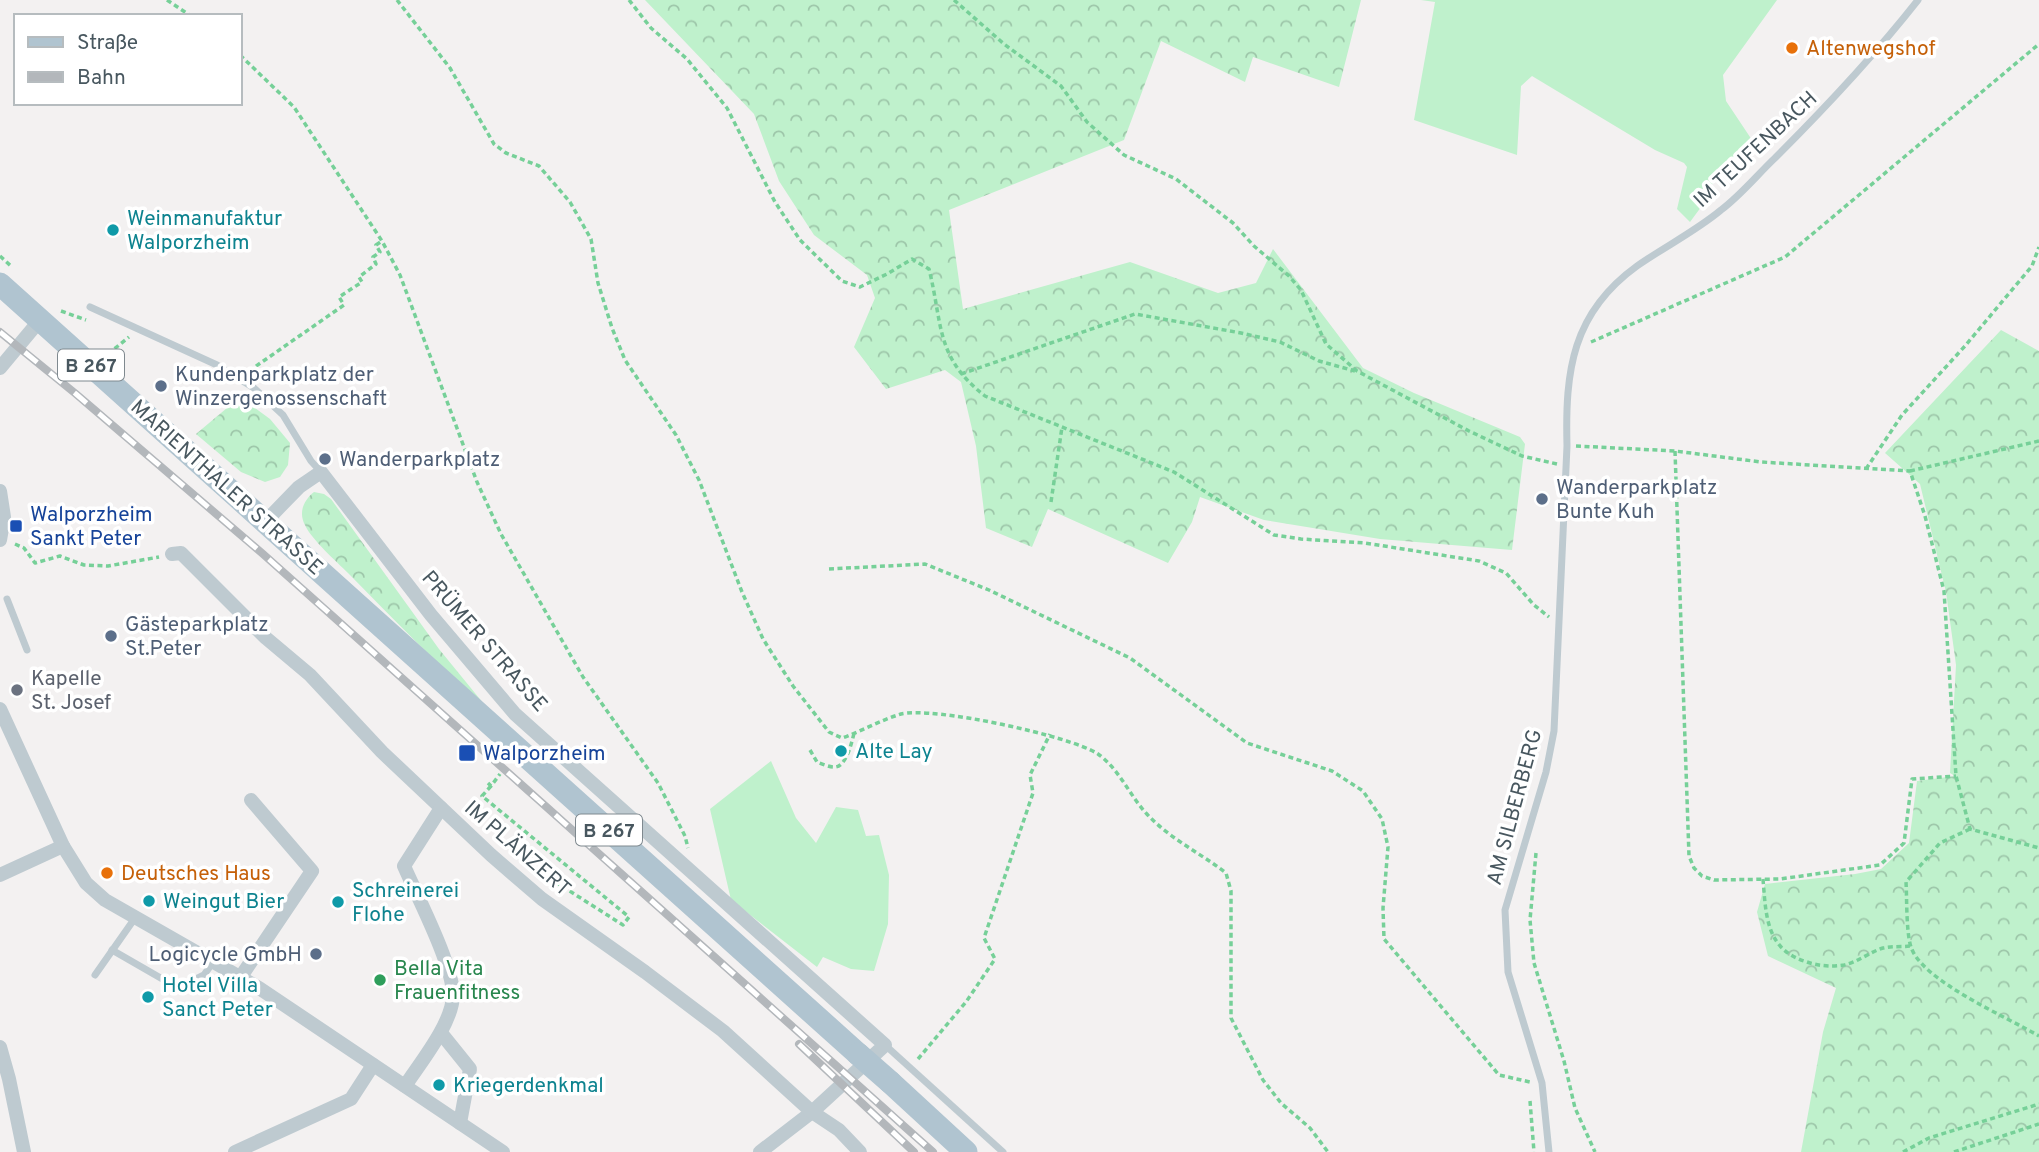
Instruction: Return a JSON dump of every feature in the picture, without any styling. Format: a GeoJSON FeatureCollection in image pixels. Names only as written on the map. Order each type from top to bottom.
{"type":"FeatureCollection","features":[{"type":"Feature","properties":{"kind":"main road","name":"MARIENTHALER STRASSE"},"geometry":{"type":"LineString","coordinates":[[0,284],[966,1152]]}},
{"type":"Feature","properties":{"kind":"street"},"geometry":{"type":"LineString","coordinates":[[0,368],[40,320]]}},
{"type":"Feature","properties":{"kind":"street","name":"PRÜMER STRASSE"},"geometry":{"type":"LineString","coordinates":[[321,472],[431,615],[514,714],[885,1045]]}},
{"type":"Feature","properties":{"kind":"street"},"geometry":{"type":"LineString","coordinates":[[265,522],[299,487],[321,472]]}},
{"type":"Feature","properties":{"kind":"street"},"geometry":{"type":"LineString","coordinates":[[0,539],[1,499]]}},
{"type":"Feature","properties":{"kind":"street","name":"IM PLÄNZERT"},"geometry":{"type":"LineString","coordinates":[[172,554],[181,553],[266,638],[310,675],[382,752],[542,899],[723,1031],[812,1112],[839,1130],[860,1152]]}},
{"type":"Feature","properties":{"kind":"street"},"geometry":{"type":"LineString","coordinates":[[0,709],[62,846],[86,883],[105,900],[240,978],[503,1152]]}},
{"type":"Feature","properties":{"kind":"street"},"geometry":{"type":"LineString","coordinates":[[240,978],[312,871],[251,800]]}},
{"type":"Feature","properties":{"kind":"street"},"geometry":{"type":"LineString","coordinates":[[405,1086],[441,1033],[453,998],[451,975],[404,866],[441,808]]}},
{"type":"Feature","properties":{"kind":"street"},"geometry":{"type":"LineString","coordinates":[[0,875],[62,846]]}},
{"type":"Feature","properties":{"kind":"street"},"geometry":{"type":"LineString","coordinates":[[441,1033],[470,1069],[460,1123]]}},
{"type":"Feature","properties":{"kind":"street"},"geometry":{"type":"LineString","coordinates":[[760,1152],[812,1112],[885,1045]]}},
{"type":"Feature","properties":{"kind":"street"},"geometry":{"type":"LineString","coordinates":[[0,1047],[24,1152]]}},
{"type":"Feature","properties":{"kind":"street"},"geometry":{"type":"LineString","coordinates":[[235,1152],[351,1099],[373,1065]]}},
{"type":"Feature","properties":{"kind":"lane","name":"IM TEUFENBACH"},"geometry":{"type":"LineString","coordinates":[[1566,465],[1566,407],[1576,344],[1589,319],[1616,284],[1635,268],[1721,210],[1836,97],[1918,0]]}},
{"type":"Feature","properties":{"kind":"lane","name":"PRÜMER STRASSE"},"geometry":{"type":"LineString","coordinates":[[90,307],[217,365],[254,388],[283,415],[321,472]]}},
{"type":"Feature","properties":{"kind":"lane","name":"AM SILBERBERG"},"geometry":{"type":"LineString","coordinates":[[1549,1152],[1542,1083],[1508,972],[1505,910],[1546,772],[1555,731],[1566,465]]}},
{"type":"Feature","properties":{"kind":"lane"},"geometry":{"type":"LineString","coordinates":[[7,599],[27,650]]}},
{"type":"Feature","properties":{"kind":"lane"},"geometry":{"type":"LineString","coordinates":[[95,975],[135,918]]}},
{"type":"Feature","properties":{"kind":"lane"},"geometry":{"type":"LineString","coordinates":[[112,950],[178,988],[204,975],[213,962]]}},
{"type":"Feature","properties":{"kind":"lane"},"geometry":{"type":"LineString","coordinates":[[885,1045],[1003,1152]]}},
{"type":"Feature","properties":{"kind":"path"},"geometry":{"type":"LineString","coordinates":[[167,0],[188,14]]}},
{"type":"Feature","properties":{"kind":"path"},"geometry":{"type":"LineString","coordinates":[[397,0],[450,68],[494,144],[506,153],[540,166],[570,202],[591,239],[598,283],[625,359],[676,435],[699,480],[763,639],[793,686],[829,732],[842,738],[902,714],[942,713],[1050,734],[1098,754],[1128,786],[1144,811],[1171,836],[1226,873],[1231,891],[1231,1017],[1263,1080],[1281,1103],[1310,1128],[1328,1152]]}},
{"type":"Feature","properties":{"kind":"path"},"geometry":{"type":"LineString","coordinates":[[629,0],[652,28],[687,59],[727,108],[775,202],[800,240],[842,281],[860,287],[887,275],[912,259],[929,269],[937,300],[942,340],[960,374],[985,396],[1174,472],[1274,535],[1365,543],[1479,561],[1506,573],[1546,616],[1558,619]]}},
{"type":"Feature","properties":{"kind":"path"},"geometry":{"type":"LineString","coordinates":[[954,0],[1004,44],[1060,86],[1087,122],[1124,155],[1176,179],[1233,223],[1301,290],[1326,344],[1357,371],[1522,456],[1566,465]]}},
{"type":"Feature","properties":{"kind":"path"},"geometry":{"type":"LineString","coordinates":[[1576,344],[1595,342],[1785,257],[2039,44]]}},
{"type":"Feature","properties":{"kind":"path"},"geometry":{"type":"LineString","coordinates":[[242,57],[294,107],[382,241],[400,275],[477,482],[501,534],[583,677],[658,783],[685,835],[692,871]]}},
{"type":"Feature","properties":{"kind":"path"},"geometry":{"type":"LineString","coordinates":[[239,379],[344,306],[339,297],[362,282],[359,277],[376,264],[373,257],[380,252],[376,245],[382,241]]}},
{"type":"Feature","properties":{"kind":"path"},"geometry":{"type":"LineString","coordinates":[[1866,470],[1902,415],[1965,346],[2032,266],[2039,247]]}},
{"type":"Feature","properties":{"kind":"path"},"geometry":{"type":"LineString","coordinates":[[960,374],[1135,314],[1280,342],[1319,361],[1357,371]]}},
{"type":"Feature","properties":{"kind":"path"},"geometry":{"type":"LineString","coordinates":[[107,355],[130,336]]}},
{"type":"Feature","properties":{"kind":"path"},"geometry":{"type":"LineString","coordinates":[[1051,502],[1062,427]]}},
{"type":"Feature","properties":{"kind":"path"},"geometry":{"type":"LineString","coordinates":[[1567,446],[1675,451],[1761,462],[1910,471],[2039,441]]}},
{"type":"Feature","properties":{"kind":"path"},"geometry":{"type":"LineString","coordinates":[[1675,451],[1689,856],[1693,868],[1702,876],[1714,880],[1780,879],[1880,864],[1904,843],[1912,779],[1956,776]]}},
{"type":"Feature","properties":{"kind":"path"},"geometry":{"type":"LineString","coordinates":[[1910,471],[1944,591],[1956,776],[1970,828]]}},
{"type":"Feature","properties":{"kind":"path"},"geometry":{"type":"LineString","coordinates":[[0,539],[24,548],[35,563],[60,556],[84,565],[108,566],[172,554]]}},
{"type":"Feature","properties":{"kind":"path"},"geometry":{"type":"LineString","coordinates":[[829,569],[926,564],[989,590],[1130,658],[1247,743],[1332,771],[1363,791],[1382,819],[1388,847],[1383,908],[1384,939],[1499,1075],[1542,1083]]}},
{"type":"Feature","properties":{"kind":"path"},"geometry":{"type":"LineString","coordinates":[[810,750],[817,762],[836,768],[848,753],[854,733]]}},
{"type":"Feature","properties":{"kind":"path"},"geometry":{"type":"LineString","coordinates":[[910,1068],[966,1002],[995,959],[984,938],[1033,793],[1030,775],[1050,734]]}},
{"type":"Feature","properties":{"kind":"path"},"geometry":{"type":"LineString","coordinates":[[500,774],[482,796],[629,917],[623,925],[522,860]]}},
{"type":"Feature","properties":{"kind":"path"},"geometry":{"type":"LineString","coordinates":[[2039,848],[1970,828],[1940,843],[1906,882],[1910,946],[1919,961],[1943,982],[2039,1036]]}},
{"type":"Feature","properties":{"kind":"path"},"geometry":{"type":"LineString","coordinates":[[1537,843],[1530,920],[1534,963],[1564,1062],[1574,1108],[1595,1152]]}},
{"type":"Feature","properties":{"kind":"path"},"geometry":{"type":"LineString","coordinates":[[1763,879],[1769,925],[1779,946],[1791,958],[1817,965],[1842,965],[1885,947],[1910,946]]}},
{"type":"Feature","properties":{"kind":"path"},"geometry":{"type":"LineString","coordinates":[[1530,1082],[1534,1152]]}},
{"type":"Feature","properties":{"kind":"path"},"geometry":{"type":"LineString","coordinates":[[1903,1152],[1930,1138],[2039,1104]]}},
{"type":"Feature","properties":{"kind":"path"},"geometry":{"type":"LineString","coordinates":[[1954,1152],[2039,1124]]}},
{"type":"Feature","properties":{"kind":"green space"},"geometry":{"type":"Polygon","coordinates":[[[645,0],[1361,0],[1339,87],[1253,57],[1245,82],[1161,41],[1124,140],[949,210],[963,309],[1130,262],[1218,293],[1256,283],[1273,249],[1363,368],[1414,393],[1520,437],[1525,444],[1512,550],[1380,539],[1264,520],[1200,497],[1192,522],[1168,563],[1048,509],[1032,547],[986,528],[976,446],[961,382],[945,370],[886,389],[854,347],[875,298],[867,275],[814,235],[779,181],[754,114],[645,0]]]}},
{"type":"Feature","properties":{"kind":"green space"},"geometry":{"type":"Polygon","coordinates":[[[1421,0],[1777,0],[1723,75],[1726,101],[1754,143],[1702,194],[1707,199],[1690,222],[1677,209],[1687,167],[1684,163],[1655,150],[1532,76],[1521,86],[1517,155],[1414,120],[1435,2],[1421,0]]]}},
{"type":"Feature","properties":{"kind":"green space"},"geometry":{"type":"Polygon","coordinates":[[[2001,330],[2039,351],[2039,1152],[1801,1152],[1823,1032],[1836,988],[1768,956],[1757,912],[1765,884],[1881,869],[1909,843],[1917,781],[1955,776],[1950,773],[1956,665],[1946,592],[1920,484],[1885,453],[2001,330]]]}},
{"type":"Feature","properties":{"kind":"green space"},"geometry":{"type":"Polygon","coordinates":[[[240,397],[270,419],[290,443],[288,465],[280,477],[265,482],[241,472],[196,434],[240,397]]]}},
{"type":"Feature","properties":{"kind":"green space"},"geometry":{"type":"Polygon","coordinates":[[[314,492],[331,499],[439,649],[488,709],[417,642],[308,531],[302,511],[307,499],[314,492]]]}},
{"type":"Feature","properties":{"kind":"green space"},"geometry":{"type":"Polygon","coordinates":[[[771,761],[796,818],[816,843],[836,807],[858,810],[866,836],[879,835],[889,875],[888,924],[874,971],[851,969],[823,957],[817,967],[731,900],[710,809],[771,761]]]}},
{"type":"Feature","properties":{"kind":"railway"},"geometry":{"type":"LineString","coordinates":[[0,332],[263,554],[933,1152]]}},
{"type":"Feature","properties":{"kind":"railway"},"geometry":{"type":"LineString","coordinates":[[799,1044],[914,1152]]}},
{"type":"Feature","properties":{"kind":"place","name":"Altenwegshof"},"geometry":{"type":"Point","coordinates":[1792,48]}},
{"type":"Feature","properties":{"kind":"place","name":"Weinmanufaktur Walporzheim"},"geometry":{"type":"Point","coordinates":[113,230]}},
{"type":"Feature","properties":{"kind":"place","name":"Kundenparkplatz der Winzergenossenschaft"},"geometry":{"type":"Point","coordinates":[161,386]}},
{"type":"Feature","properties":{"kind":"place","name":"Wanderparkplatz"},"geometry":{"type":"Point","coordinates":[325,459]}},
{"type":"Feature","properties":{"kind":"place","name":"Wanderparkplatz Bunte Kuh"},"geometry":{"type":"Point","coordinates":[1542,499]}},
{"type":"Feature","properties":{"kind":"place","name":"Walporzheim Sankt Peter"},"geometry":{"type":"Point","coordinates":[16,526]}},
{"type":"Feature","properties":{"kind":"place","name":"Gästeparkplatz St.Peter"},"geometry":{"type":"Point","coordinates":[111,636]}},
{"type":"Feature","properties":{"kind":"place","name":"Kapelle St. Josef"},"geometry":{"type":"Point","coordinates":[17,690]}},
{"type":"Feature","properties":{"kind":"place","name":"Alte Lay"},"geometry":{"type":"Point","coordinates":[841,751]}},
{"type":"Feature","properties":{"kind":"place","name":"Walporzheim"},"geometry":{"type":"Point","coordinates":[467,753]}},
{"type":"Feature","properties":{"kind":"place","name":"Deutsches Haus"},"geometry":{"type":"Point","coordinates":[107,873]}},
{"type":"Feature","properties":{"kind":"place","name":"Weingut Bier"},"geometry":{"type":"Point","coordinates":[149,901]}},
{"type":"Feature","properties":{"kind":"place","name":"Schreinerei Flohe"},"geometry":{"type":"Point","coordinates":[338,902]}},
{"type":"Feature","properties":{"kind":"place","name":"Logicycle GmbH"},"geometry":{"type":"Point","coordinates":[316,954]}},
{"type":"Feature","properties":{"kind":"place","name":"Bella Vita Frauenfitness"},"geometry":{"type":"Point","coordinates":[380,980]}},
{"type":"Feature","properties":{"kind":"place","name":"Hotel Villa Sanct Peter"},"geometry":{"type":"Point","coordinates":[148,997]}},
{"type":"Feature","properties":{"kind":"place","name":"Kriegerdenkmal"},"geometry":{"type":"Point","coordinates":[439,1085]}}]}
